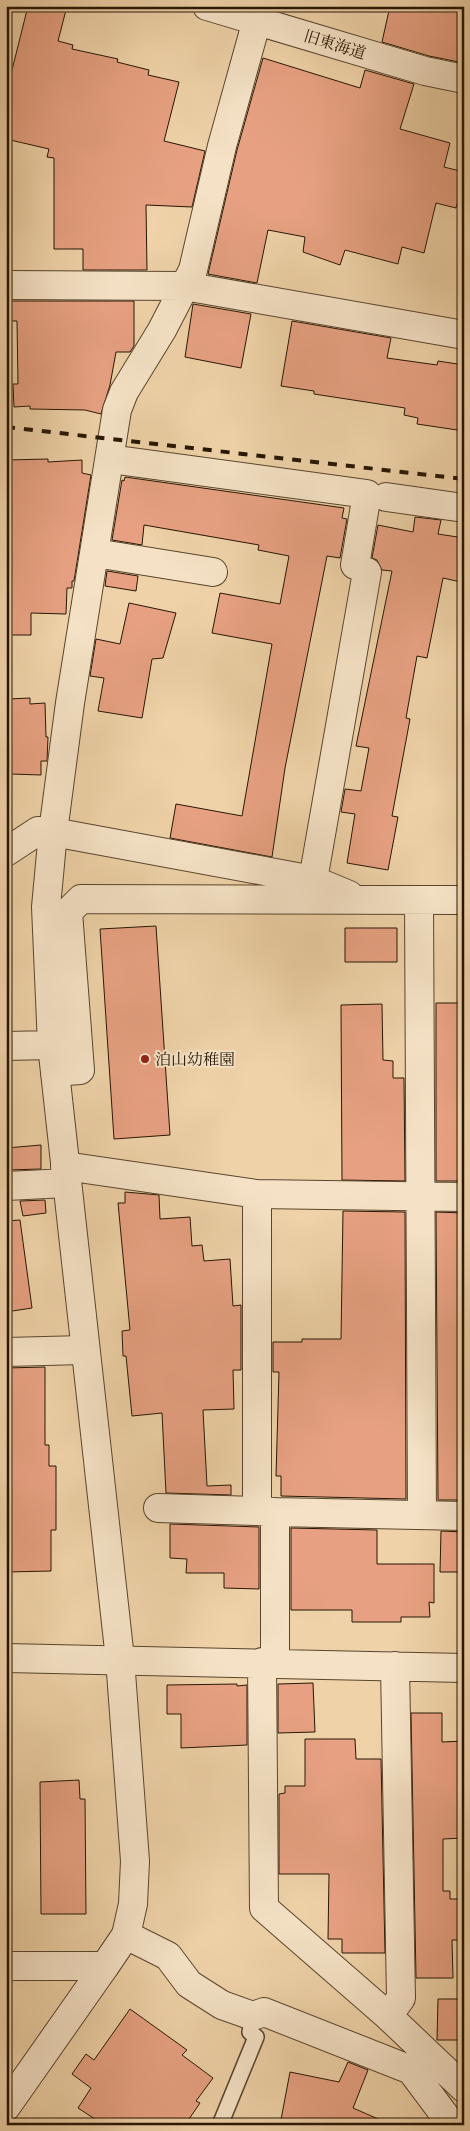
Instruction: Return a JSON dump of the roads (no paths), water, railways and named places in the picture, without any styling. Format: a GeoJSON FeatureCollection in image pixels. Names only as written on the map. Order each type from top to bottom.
{"type":"FeatureCollection","features":[{"type":"Feature","properties":{"kind":"street","name":"旧東海道"},"geometry":{"type":"LineString","coordinates":[[207,6],[425,71],[464,80]]}},
{"type":"Feature","properties":{"kind":"street"},"geometry":{"type":"LineString","coordinates":[[6,2107],[126,1935],[133,1904],[135,1861],[120,1659],[84,1350],[52,1045],[46,907],[53,832],[70,703],[117,410],[124,392],[162,330],[193,270],[222,146],[257,20]]}},
{"type":"Feature","properties":{"kind":"street"},"geometry":{"type":"LineString","coordinates":[[6,285],[184,286],[464,335]]}},
{"type":"Feature","properties":{"kind":"street"},"geometry":{"type":"LineString","coordinates":[[110,459],[367,494],[361,568],[313,880]]}},
{"type":"Feature","properties":{"kind":"street"},"geometry":{"type":"LineString","coordinates":[[386,497],[464,508]]}},
{"type":"Feature","properties":{"kind":"street"},"geometry":{"type":"LineString","coordinates":[[94,553],[213,572]]}},
{"type":"Feature","properties":{"kind":"street"},"geometry":{"type":"LineString","coordinates":[[6,852],[38,831],[53,832],[313,880],[360,900]]}},
{"type":"Feature","properties":{"kind":"street"},"geometry":{"type":"LineString","coordinates":[[55,1072],[80,1070],[68,912],[81,899],[464,900]]}},
{"type":"Feature","properties":{"kind":"street"},"geometry":{"type":"LineString","coordinates":[[419,900],[422,1515]]}},
{"type":"Feature","properties":{"kind":"street"},"geometry":{"type":"LineString","coordinates":[[6,1046],[52,1045]]}},
{"type":"Feature","properties":{"kind":"street"},"geometry":{"type":"LineString","coordinates":[[6,1186],[66,1174],[257,1194],[464,1197]]}},
{"type":"Feature","properties":{"kind":"street"},"geometry":{"type":"LineString","coordinates":[[257,1194],[266,1511],[268,1662],[264,1908],[388,2016],[464,2088]]}},
{"type":"Feature","properties":{"kind":"street"},"geometry":{"type":"LineString","coordinates":[[6,1352],[84,1350]]}},
{"type":"Feature","properties":{"kind":"street"},"geometry":{"type":"LineString","coordinates":[[158,1508],[464,1516]]}},
{"type":"Feature","properties":{"kind":"street"},"geometry":{"type":"LineString","coordinates":[[6,1658],[268,1662],[464,1668]]}},
{"type":"Feature","properties":{"kind":"street"},"geometry":{"type":"LineString","coordinates":[[388,2016],[401,1998],[395,1666]]}},
{"type":"Feature","properties":{"kind":"street"},"geometry":{"type":"LineString","coordinates":[[126,1935],[168,1956],[189,1984],[222,2005],[253,2016],[264,2012],[411,2070],[452,2125]]}},
{"type":"Feature","properties":{"kind":"street"},"geometry":{"type":"LineString","coordinates":[[6,1966],[105,1966]]}},
{"type":"Feature","properties":{"kind":"lane"},"geometry":{"type":"LineString","coordinates":[[220,2125],[256,2037],[250,2032],[253,2016]]}},
{"type":"Feature","properties":{"kind":"railway"},"geometry":{"type":"LineString","coordinates":[[6,427],[464,479]]}},
{"type":"Feature","properties":{"kind":"place","name":"泊山幼稚園"},"geometry":{"type":"Point","coordinates":[145,1059]}}]}
